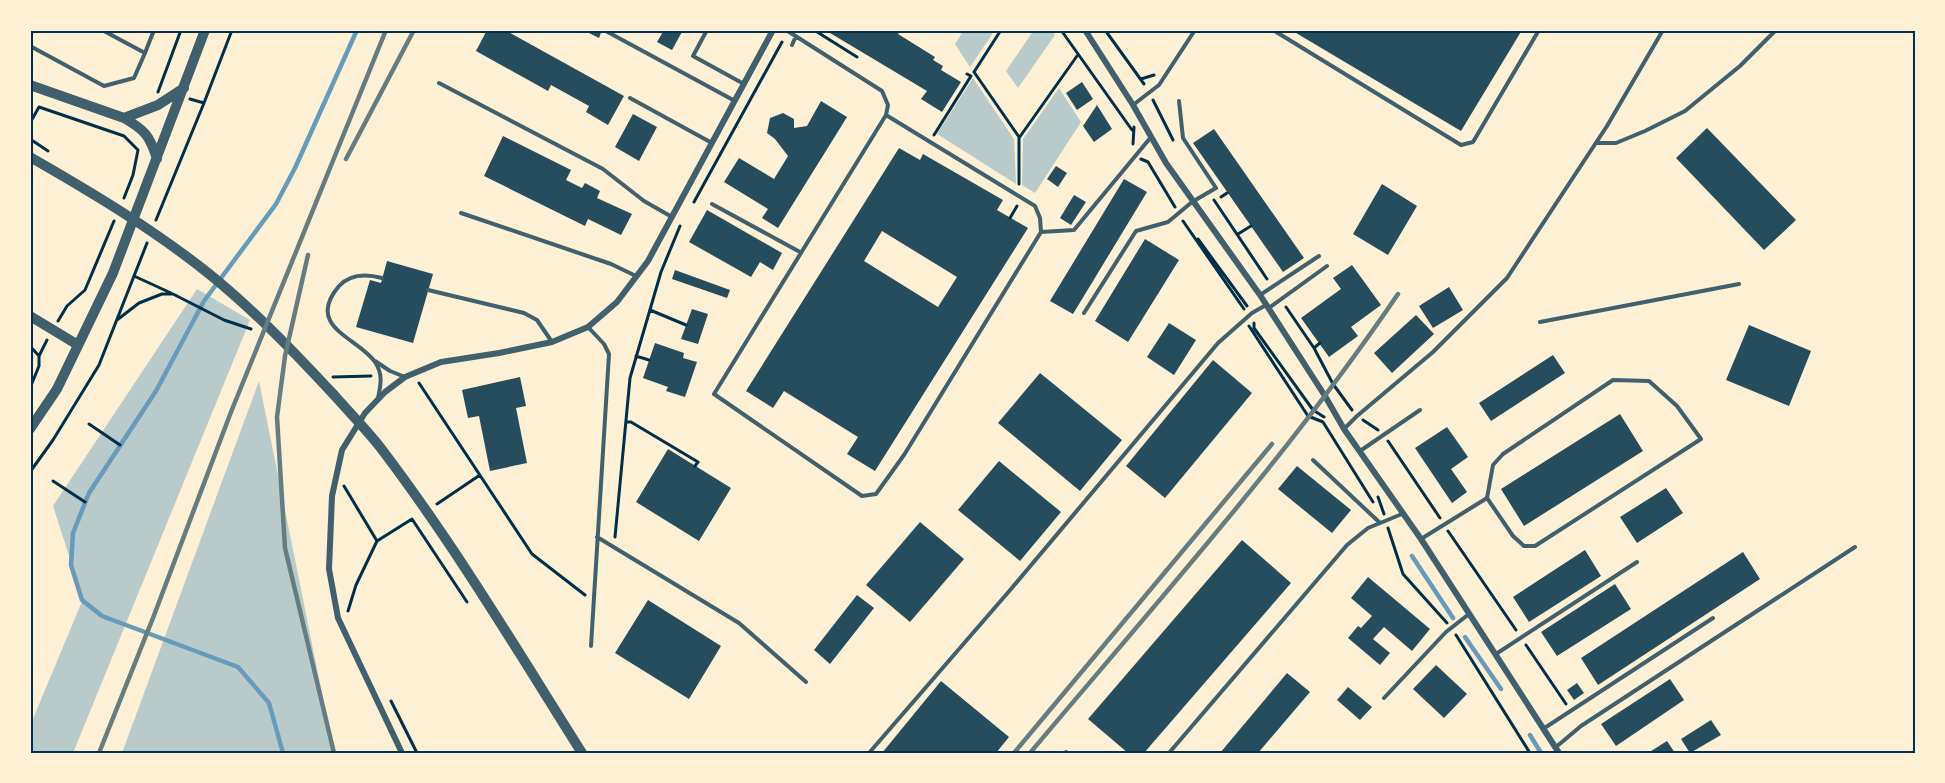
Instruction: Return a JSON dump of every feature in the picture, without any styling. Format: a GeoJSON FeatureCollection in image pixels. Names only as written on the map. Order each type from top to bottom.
{"type":"FeatureCollection","features":[{"type":"Feature","properties":{"kind":"street"},"geometry":{"type":"LineString","coordinates":[[30,429],[57,389],[113,273],[157,159],[179,93],[205,30]]}},
{"type":"Feature","properties":{"kind":"street"},"geometry":{"type":"LineString","coordinates":[[402,753],[338,618],[329,569],[332,496],[342,450],[365,413],[405,377],[441,362],[552,342],[588,327],[617,302],[648,261],[773,30]]}},
{"type":"Feature","properties":{"kind":"street"},"geometry":{"type":"LineString","coordinates":[[1084,30],[1192,202],[1260,295],[1344,429],[1421,539],[1557,750]]}},
{"type":"Feature","properties":{"kind":"street"},"geometry":{"type":"LineString","coordinates":[[30,86],[124,118],[147,134],[157,159]]}},
{"type":"Feature","properties":{"kind":"street"},"geometry":{"type":"LineString","coordinates":[[124,118],[142,112],[179,93]]}},
{"type":"Feature","properties":{"kind":"street"},"geometry":{"type":"LineString","coordinates":[[30,157],[75,183],[173,247],[240,301],[304,363],[379,445],[399,473],[461,564],[582,753]]}},
{"type":"Feature","properties":{"kind":"street"},"geometry":{"type":"LineString","coordinates":[[30,316],[78,345]]}},
{"type":"Feature","properties":{"kind":"lane"},"geometry":{"type":"LineString","coordinates":[[102,30],[145,53]]}},
{"type":"Feature","properties":{"kind":"lane"},"geometry":{"type":"LineString","coordinates":[[30,46],[104,86],[134,78],[154,30]]}},
{"type":"Feature","properties":{"kind":"lane"},"geometry":{"type":"LineString","coordinates":[[604,30],[735,101]]}},
{"type":"Feature","properties":{"kind":"lane"},"geometry":{"type":"LineString","coordinates":[[707,30],[693,56],[744,84]]}},
{"type":"Feature","properties":{"kind":"lane"},"geometry":{"type":"LineString","coordinates":[[1133,105],[1159,85],[1195,30]]}},
{"type":"Feature","properties":{"kind":"lane"},"geometry":{"type":"LineString","coordinates":[[1273,30],[1461,145],[1473,142],[1539,30]]}},
{"type":"Feature","properties":{"kind":"lane"},"geometry":{"type":"LineString","coordinates":[[1344,429],[1355,414],[1433,352],[1508,278],[1664,30]]}},
{"type":"Feature","properties":{"kind":"lane"},"geometry":{"type":"LineString","coordinates":[[1595,143],[1616,143],[1685,111],[1740,66],[1776,30]]}},
{"type":"Feature","properties":{"kind":"lane"},"geometry":{"type":"LineString","coordinates":[[787,31],[882,91],[888,105],[886,115],[714,394],[862,496],[876,495],[904,455],[1041,232],[1041,218],[1035,206],[886,115]]}},
{"type":"Feature","properties":{"kind":"lane"},"geometry":{"type":"LineString","coordinates":[[792,45],[796,36]]}},
{"type":"Feature","properties":{"kind":"lane"},"geometry":{"type":"LineString","coordinates":[[439,83],[603,169],[644,201],[672,217]]}},
{"type":"Feature","properties":{"kind":"lane"},"geometry":{"type":"LineString","coordinates":[[630,98],[712,143]]}},
{"type":"Feature","properties":{"kind":"lane"},"geometry":{"type":"LineString","coordinates":[[1084,313],[1136,231],[1168,222],[1192,202],[1216,188],[1183,138],[1179,101]]}},
{"type":"Feature","properties":{"kind":"lane"},"geometry":{"type":"LineString","coordinates":[[1041,232],[1074,230],[1151,137]]}},
{"type":"Feature","properties":{"kind":"lane"},"geometry":{"type":"LineString","coordinates":[[712,204],[800,252]]}},
{"type":"Feature","properties":{"kind":"lane"},"geometry":{"type":"LineString","coordinates":[[461,213],[611,264],[637,276]]}},
{"type":"Feature","properties":{"kind":"lane"},"geometry":{"type":"LineString","coordinates":[[1260,295],[1318,256]]}},
{"type":"Feature","properties":{"kind":"lane"},"geometry":{"type":"LineString","coordinates":[[869,753],[1218,344],[1251,315],[1327,266]]}},
{"type":"Feature","properties":{"kind":"lane"},"geometry":{"type":"LineString","coordinates":[[382,278],[367,274],[342,283],[333,294],[328,308],[330,318],[338,331],[375,361],[405,377]]}},
{"type":"Feature","properties":{"kind":"lane"},"geometry":{"type":"LineString","coordinates":[[1540,322],[1739,284]]}},
{"type":"Feature","properties":{"kind":"lane"},"geometry":{"type":"LineString","coordinates":[[428,290],[524,313],[537,320],[552,342]]}},
{"type":"Feature","properties":{"kind":"lane"},"geometry":{"type":"LineString","coordinates":[[588,327],[604,344],[609,354],[591,646]]}},
{"type":"Feature","properties":{"kind":"lane"},"geometry":{"type":"LineString","coordinates":[[375,361],[382,376],[378,399]]}},
{"type":"Feature","properties":{"kind":"lane"},"geometry":{"type":"LineString","coordinates":[[1421,539],[1487,498],[1493,465],[1503,454],[1613,380],[1649,381],[1677,406],[1701,439],[1535,546],[1524,546],[1513,536],[1487,498]]}},
{"type":"Feature","properties":{"kind":"lane"},"geometry":{"type":"LineString","coordinates":[[1360,451],[1420,410]]}},
{"type":"Feature","properties":{"kind":"lane"},"geometry":{"type":"LineString","coordinates":[[1312,460],[1379,522]]}},
{"type":"Feature","properties":{"kind":"lane"},"geometry":{"type":"LineString","coordinates":[[1169,753],[1347,545],[1368,528],[1402,514]]}},
{"type":"Feature","properties":{"kind":"lane"},"geometry":{"type":"LineString","coordinates":[[597,537],[739,623],[806,682]]}},
{"type":"Feature","properties":{"kind":"lane"},"geometry":{"type":"LineString","coordinates":[[1557,750],[1588,722],[1855,547]]}},
{"type":"Feature","properties":{"kind":"lane"},"geometry":{"type":"LineString","coordinates":[[1495,655],[1636,562]]}},
{"type":"Feature","properties":{"kind":"lane"},"geometry":{"type":"LineString","coordinates":[[1384,698],[1446,632],[1469,614]]}},
{"type":"Feature","properties":{"kind":"lane"},"geometry":{"type":"LineString","coordinates":[[1543,729],[1713,618]]}},
{"type":"Feature","properties":{"kind":"path"},"geometry":{"type":"LineString","coordinates":[[156,222],[232,30]]}},
{"type":"Feature","properties":{"kind":"path"},"geometry":{"type":"LineString","coordinates":[[814,30],[857,57]]}},
{"type":"Feature","properties":{"kind":"path"},"geometry":{"type":"LineString","coordinates":[[930,141],[1001,30]]}},
{"type":"Feature","properties":{"kind":"path"},"geometry":{"type":"LineString","coordinates":[[1061,30],[1077,56],[1133,131]]}},
{"type":"Feature","properties":{"kind":"path"},"geometry":{"type":"LineString","coordinates":[[1105,30],[1142,78],[1176,144]]}},
{"type":"Feature","properties":{"kind":"path"},"geometry":{"type":"LineString","coordinates":[[692,206],[787,31]]}},
{"type":"Feature","properties":{"kind":"path"},"geometry":{"type":"LineString","coordinates":[[1018,186],[1019,138],[1077,56]]}},
{"type":"Feature","properties":{"kind":"path"},"geometry":{"type":"LineString","coordinates":[[974,72],[1019,138]]}},
{"type":"Feature","properties":{"kind":"path"},"geometry":{"type":"LineString","coordinates":[[967,74],[971,76]]}},
{"type":"Feature","properties":{"kind":"path"},"geometry":{"type":"LineString","coordinates":[[158,88],[204,103]]}},
{"type":"Feature","properties":{"kind":"path"},"geometry":{"type":"LineString","coordinates":[[30,123],[39,107],[124,136],[138,150],[133,175],[120,207]]}},
{"type":"Feature","properties":{"kind":"path"},"geometry":{"type":"LineString","coordinates":[[1158,180],[1178,213],[1251,315],[1254,328],[1313,410],[1328,420],[1347,450]]}},
{"type":"Feature","properties":{"kind":"path"},"geometry":{"type":"LineString","coordinates":[[30,388],[39,366],[39,356],[52,330],[67,306],[85,290],[116,217]]}},
{"type":"Feature","properties":{"kind":"path"},"geometry":{"type":"LineString","coordinates":[[615,548],[630,378],[661,272],[680,226]]}},
{"type":"Feature","properties":{"kind":"path"},"geometry":{"type":"LineString","coordinates":[[1238,234],[1251,226]]}},
{"type":"Feature","properties":{"kind":"path"},"geometry":{"type":"LineString","coordinates":[[30,472],[53,440],[99,365],[147,243]]}},
{"type":"Feature","properties":{"kind":"path"},"geometry":{"type":"LineString","coordinates":[[134,276],[224,320]]}},
{"type":"Feature","properties":{"kind":"path"},"geometry":{"type":"LineString","coordinates":[[115,321],[139,303],[162,294],[173,294]]}},
{"type":"Feature","properties":{"kind":"path"},"geometry":{"type":"LineString","coordinates":[[650,310],[686,325]]}},
{"type":"Feature","properties":{"kind":"path"},"geometry":{"type":"LineString","coordinates":[[1251,315],[1249,327],[1308,416],[1323,422],[1385,521]]}},
{"type":"Feature","properties":{"kind":"path"},"geometry":{"type":"LineString","coordinates":[[1314,348],[1320,343]]}},
{"type":"Feature","properties":{"kind":"path"},"geometry":{"type":"LineString","coordinates":[[30,346],[39,356]]}},
{"type":"Feature","properties":{"kind":"path"},"geometry":{"type":"LineString","coordinates":[[636,356],[649,360]]}},
{"type":"Feature","properties":{"kind":"path"},"geometry":{"type":"LineString","coordinates":[[412,386],[427,378]]}},
{"type":"Feature","properties":{"kind":"path"},"geometry":{"type":"LineString","coordinates":[[418,382],[532,554],[593,602]]}},
{"type":"Feature","properties":{"kind":"path"},"geometry":{"type":"LineString","coordinates":[[1355,414],[1383,434],[1571,711]]}},
{"type":"Feature","properties":{"kind":"path"},"geometry":{"type":"LineString","coordinates":[[625,422],[632,422],[698,462],[695,466]]}},
{"type":"Feature","properties":{"kind":"path"},"geometry":{"type":"LineString","coordinates":[[89,424],[120,445]]}},
{"type":"Feature","properties":{"kind":"path"},"geometry":{"type":"LineString","coordinates":[[434,506],[480,475]]}},
{"type":"Feature","properties":{"kind":"path"},"geometry":{"type":"LineString","coordinates":[[342,493],[347,477]]}},
{"type":"Feature","properties":{"kind":"path"},"geometry":{"type":"LineString","coordinates":[[53,481],[85,502]]}},
{"type":"Feature","properties":{"kind":"path"},"geometry":{"type":"LineString","coordinates":[[344,486],[377,541]]}},
{"type":"Feature","properties":{"kind":"path"},"geometry":{"type":"LineString","coordinates":[[1373,490],[1383,507],[1385,521]]}},
{"type":"Feature","properties":{"kind":"path"},"geometry":{"type":"LineString","coordinates":[[345,603],[348,614],[356,585],[377,541],[412,519],[467,602]]}},
{"type":"Feature","properties":{"kind":"path"},"geometry":{"type":"LineString","coordinates":[[390,700],[417,753]]}},
{"type":"Feature","properties":{"kind":"shaded area"},"geometry":{"type":"Polygon","coordinates":[[[964,30],[995,30],[970,67],[955,44],[964,30]]]}},
{"type":"Feature","properties":{"kind":"shaded area"},"geometry":{"type":"Polygon","coordinates":[[[1034,30],[1051,30],[1055,35],[1018,88],[1006,71],[1034,30]]]}},
{"type":"Feature","properties":{"kind":"shaded area"},"geometry":{"type":"Polygon","coordinates":[[[973,78],[1014,139],[1016,184],[937,134],[973,78]]]}},
{"type":"Feature","properties":{"kind":"shaded area"},"geometry":{"type":"Polygon","coordinates":[[[1059,88],[1081,122],[1035,193],[1022,185],[1023,139],[1059,88]]]}},
{"type":"Feature","properties":{"kind":"shaded area"},"geometry":{"type":"Polygon","coordinates":[[[197,289],[250,320],[73,753],[30,753],[30,726],[83,599],[53,506],[197,289]]]}},
{"type":"Feature","properties":{"kind":"shaded area"},"geometry":{"type":"Polygon","coordinates":[[[259,381],[334,753],[122,753],[259,381]]]}},
{"type":"Feature","properties":{"kind":"building"},"geometry":{"type":"Polygon","coordinates":[[[487,30],[505,30],[624,96],[608,125],[586,112],[589,106],[551,85],[548,91],[476,51],[487,30]]]}},
{"type":"Feature","properties":{"kind":"building"},"geometry":{"type":"Polygon","coordinates":[[[583,30],[602,30],[599,38],[583,30]]]}},
{"type":"Feature","properties":{"kind":"building"},"geometry":{"type":"Polygon","coordinates":[[[664,30],[683,30],[672,50],[657,42],[664,30]]]}},
{"type":"Feature","properties":{"kind":"building"},"geometry":{"type":"Polygon","coordinates":[[[825,30],[901,30],[898,34],[935,57],[933,60],[943,66],[941,70],[961,82],[942,112],[921,99],[927,91],[825,30]]]}},
{"type":"Feature","properties":{"kind":"building"},"geometry":{"type":"Polygon","coordinates":[[[1291,30],[1522,30],[1461,131],[1291,30]]]}},
{"type":"Feature","properties":{"kind":"building"},"geometry":{"type":"Polygon","coordinates":[[[1082,82],[1093,99],[1077,110],[1066,93],[1082,82]]]}},
{"type":"Feature","properties":{"kind":"building"},"geometry":{"type":"Polygon","coordinates":[[[821,101],[847,117],[778,228],[762,218],[768,209],[724,182],[739,158],[774,179],[788,156],[775,139],[767,133],[770,118],[783,113],[794,119],[794,128],[807,126],[821,101]]]}},
{"type":"Feature","properties":{"kind":"building"},"geometry":{"type":"Polygon","coordinates":[[[1097,105],[1112,129],[1094,142],[1083,126],[1097,105]]]}},
{"type":"Feature","properties":{"kind":"building"},"geometry":{"type":"Polygon","coordinates":[[[633,114],[657,127],[639,161],[615,147],[633,114]]]}},
{"type":"Feature","properties":{"kind":"building"},"geometry":{"type":"Polygon","coordinates":[[[1707,128],[1796,220],[1764,250],[1676,158],[1707,128]]]}},
{"type":"Feature","properties":{"kind":"building"},"geometry":{"type":"Polygon","coordinates":[[[1214,129],[1304,258],[1283,272],[1193,143],[1214,129]]]}},
{"type":"Feature","properties":{"kind":"building"},"geometry":{"type":"Polygon","coordinates":[[[503,136],[571,170],[566,180],[582,188],[585,183],[600,191],[597,198],[632,214],[621,235],[588,219],[585,226],[484,176],[503,136]]]}},
{"type":"Feature","properties":{"kind":"building"},"geometry":{"type":"Polygon","coordinates":[[[899,148],[920,160],[923,154],[1003,200],[997,210],[1028,228],[875,471],[847,454],[858,437],[784,391],[773,408],[746,391],[899,148]],[[882,231],[864,261],[938,307],[957,277],[882,231]]]}},
{"type":"Feature","properties":{"kind":"building"},"geometry":{"type":"Polygon","coordinates":[[[1056,166],[1067,173],[1058,187],[1047,179],[1056,166]]]}},
{"type":"Feature","properties":{"kind":"building"},"geometry":{"type":"Polygon","coordinates":[[[1124,179],[1147,192],[1073,314],[1050,301],[1124,179]]]}},
{"type":"Feature","properties":{"kind":"building"},"geometry":{"type":"Polygon","coordinates":[[[1382,184],[1417,206],[1388,255],[1353,234],[1382,184]]]}},
{"type":"Feature","properties":{"kind":"building"},"geometry":{"type":"Polygon","coordinates":[[[1074,195],[1086,202],[1071,225],[1060,218],[1074,195]]]}},
{"type":"Feature","properties":{"kind":"building"},"geometry":{"type":"Polygon","coordinates":[[[707,210],[782,253],[773,270],[760,262],[751,277],[689,242],[707,210]]]}},
{"type":"Feature","properties":{"kind":"building"},"geometry":{"type":"Polygon","coordinates":[[[1145,239],[1179,260],[1128,342],[1095,321],[1145,239]]]}},
{"type":"Feature","properties":{"kind":"building"},"geometry":{"type":"Polygon","coordinates":[[[387,261],[433,274],[413,343],[356,327],[370,280],[381,283],[387,261]]]}},
{"type":"Feature","properties":{"kind":"building"},"geometry":{"type":"Polygon","coordinates":[[[1352,265],[1381,305],[1351,327],[1358,336],[1329,357],[1301,318],[1341,289],[1333,278],[1352,265]]]}},
{"type":"Feature","properties":{"kind":"building"},"geometry":{"type":"Polygon","coordinates":[[[675,270],[730,290],[727,298],[672,279],[675,270]]]}},
{"type":"Feature","properties":{"kind":"building"},"geometry":{"type":"Polygon","coordinates":[[[1449,287],[1463,310],[1433,328],[1419,306],[1449,287]]]}},
{"type":"Feature","properties":{"kind":"building"},"geometry":{"type":"Polygon","coordinates":[[[692,309],[708,314],[698,344],[681,339],[692,309]]]}},
{"type":"Feature","properties":{"kind":"building"},"geometry":{"type":"Polygon","coordinates":[[[1416,315],[1434,334],[1392,373],[1374,353],[1416,315]]]}},
{"type":"Feature","properties":{"kind":"building"},"geometry":{"type":"Polygon","coordinates":[[[1169,323],[1196,340],[1174,375],[1147,357],[1169,323]]]}},
{"type":"Feature","properties":{"kind":"building"},"geometry":{"type":"Polygon","coordinates":[[[1749,325],[1811,351],[1789,406],[1726,380],[1749,325]]]}},
{"type":"Feature","properties":{"kind":"building"},"geometry":{"type":"Polygon","coordinates":[[[655,343],[684,353],[683,358],[697,362],[685,397],[666,391],[668,387],[643,378],[655,343]]]}},
{"type":"Feature","properties":{"kind":"building"},"geometry":{"type":"Polygon","coordinates":[[[1553,355],[1565,373],[1491,421],[1479,403],[1553,355]]]}},
{"type":"Feature","properties":{"kind":"building"},"geometry":{"type":"Polygon","coordinates":[[[1213,360],[1252,393],[1165,498],[1126,466],[1213,360]]]}},
{"type":"Feature","properties":{"kind":"building"},"geometry":{"type":"Polygon","coordinates":[[[1040,373],[1122,440],[1080,491],[998,423],[1040,373]]]}},
{"type":"Feature","properties":{"kind":"building"},"geometry":{"type":"Polygon","coordinates":[[[520,377],[526,406],[516,408],[527,463],[490,471],[479,416],[468,418],[462,390],[520,377]]]}},
{"type":"Feature","properties":{"kind":"building"},"geometry":{"type":"Polygon","coordinates":[[[1620,414],[1643,451],[1524,526],[1501,489],[1620,414]]]}},
{"type":"Feature","properties":{"kind":"building"},"geometry":{"type":"Polygon","coordinates":[[[1447,427],[1468,457],[1451,469],[1467,492],[1452,503],[1415,448],[1447,427]]]}},
{"type":"Feature","properties":{"kind":"building"},"geometry":{"type":"Polygon","coordinates":[[[668,449],[731,488],[699,541],[636,502],[668,449]]]}},
{"type":"Feature","properties":{"kind":"building"},"geometry":{"type":"Polygon","coordinates":[[[999,461],[1061,512],[1020,561],[958,510],[999,461]]]}},
{"type":"Feature","properties":{"kind":"building"},"geometry":{"type":"Polygon","coordinates":[[[1297,466],[1351,510],[1332,533],[1278,489],[1297,466]]]}},
{"type":"Feature","properties":{"kind":"building"},"geometry":{"type":"Polygon","coordinates":[[[1666,488],[1683,513],[1637,543],[1620,517],[1666,488]]]}},
{"type":"Feature","properties":{"kind":"building"},"geometry":{"type":"Polygon","coordinates":[[[920,522],[964,559],[910,622],[866,585],[920,522]]]}},
{"type":"Feature","properties":{"kind":"building"},"geometry":{"type":"Polygon","coordinates":[[[1242,540],[1291,583],[1144,753],[1128,753],[1088,719],[1242,540]]]}},
{"type":"Feature","properties":{"kind":"building"},"geometry":{"type":"Polygon","coordinates":[[[1585,550],[1601,576],[1529,622],[1513,597],[1585,550]]]}},
{"type":"Feature","properties":{"kind":"building"},"geometry":{"type":"Polygon","coordinates":[[[1743,552],[1760,579],[1598,685],[1581,658],[1743,552]]]}},
{"type":"Feature","properties":{"kind":"building"},"geometry":{"type":"Polygon","coordinates":[[[1368,577],[1430,629],[1412,651],[1384,627],[1373,639],[1390,653],[1380,665],[1348,638],[1358,626],[1361,628],[1372,616],[1351,598],[1368,577]]]}},
{"type":"Feature","properties":{"kind":"building"},"geometry":{"type":"Polygon","coordinates":[[[1615,584],[1631,609],[1557,656],[1541,632],[1615,584]]]}},
{"type":"Feature","properties":{"kind":"building"},"geometry":{"type":"Polygon","coordinates":[[[857,595],[874,608],[830,664],[814,650],[857,595]]]}},
{"type":"Feature","properties":{"kind":"building"},"geometry":{"type":"Polygon","coordinates":[[[648,600],[721,646],[689,699],[615,653],[648,600]]]}},
{"type":"Feature","properties":{"kind":"building"},"geometry":{"type":"Polygon","coordinates":[[[1436,665],[1467,694],[1444,718],[1413,689],[1436,665]]]}},
{"type":"Feature","properties":{"kind":"building"},"geometry":{"type":"Polygon","coordinates":[[[1287,673],[1310,692],[1258,753],[1220,753],[1287,673]]]}},
{"type":"Feature","properties":{"kind":"building"},"geometry":{"type":"Polygon","coordinates":[[[1670,679],[1684,700],[1616,746],[1601,724],[1670,679]]]}},
{"type":"Feature","properties":{"kind":"building"},"geometry":{"type":"Polygon","coordinates":[[[941,681],[1009,737],[996,753],[882,753],[941,681]]]}},
{"type":"Feature","properties":{"kind":"building"},"geometry":{"type":"Polygon","coordinates":[[[1577,683],[1584,693],[1574,700],[1567,690],[1577,683]]]}},
{"type":"Feature","properties":{"kind":"building"},"geometry":{"type":"Polygon","coordinates":[[[1348,687],[1372,707],[1360,720],[1337,700],[1348,687]]]}},
{"type":"Feature","properties":{"kind":"building"},"geometry":{"type":"Polygon","coordinates":[[[1711,720],[1721,735],[1690,753],[1681,739],[1711,720]]]}},
{"type":"Feature","properties":{"kind":"building"},"geometry":{"type":"Polygon","coordinates":[[[1667,741],[1675,753],[1648,753],[1667,741]]]}},
{"type":"Feature","properties":{"kind":"waterway"},"geometry":{"type":"LineString","coordinates":[[283,753],[269,703],[238,667],[102,616],[82,600],[71,565],[73,533],[89,493],[156,391],[204,301],[276,204],[295,168],[357,30]]}},
{"type":"Feature","properties":{"kind":"waterway"},"geometry":{"type":"LineString","coordinates":[[1412,556],[1453,618]]}},
{"type":"Feature","properties":{"kind":"waterway"},"geometry":{"type":"LineString","coordinates":[[1465,637],[1501,689]]}},
{"type":"Feature","properties":{"kind":"waterway"},"geometry":{"type":"LineString","coordinates":[[1530,735],[1541,753]]}},
{"type":"Feature","properties":{"kind":"railway"},"geometry":{"type":"LineString","coordinates":[[99,753],[231,412],[386,30]]}},
{"type":"Feature","properties":{"kind":"railway"},"geometry":{"type":"LineString","coordinates":[[346,159],[414,30]]}},
{"type":"Feature","properties":{"kind":"railway"},"geometry":{"type":"LineString","coordinates":[[308,255],[285,356],[277,417],[285,548],[334,753]]}},
{"type":"Feature","properties":{"kind":"railway"},"geometry":{"type":"LineString","coordinates":[[1030,753],[1173,585],[1266,471],[1312,413],[1398,294]]}},
{"type":"Feature","properties":{"kind":"railway"},"geometry":{"type":"LineString","coordinates":[[1014,753],[1272,444]]}}]}
